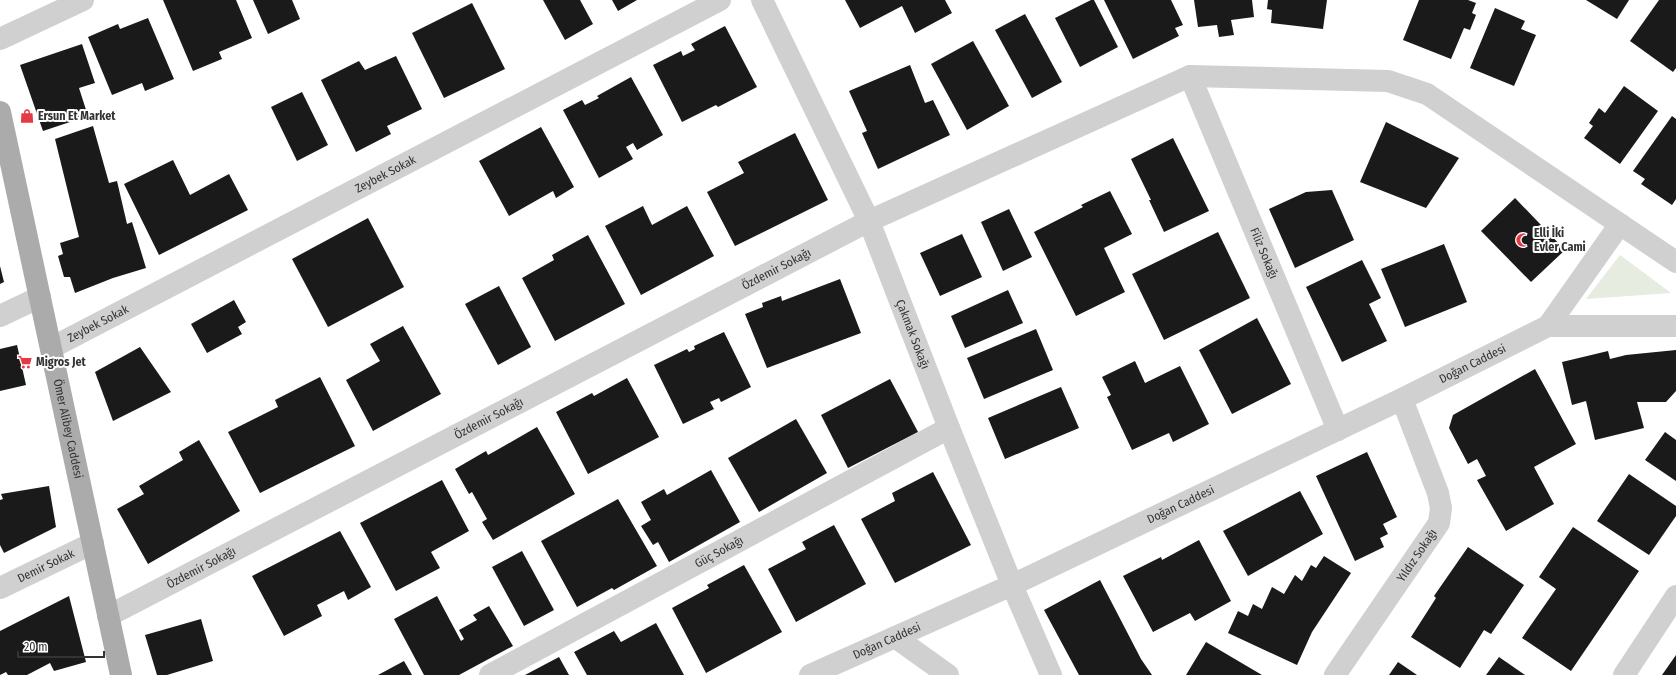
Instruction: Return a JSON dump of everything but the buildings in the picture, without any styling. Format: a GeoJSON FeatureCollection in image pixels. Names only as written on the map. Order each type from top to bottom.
{"type":"FeatureCollection","features":[{"type":"Feature","properties":{"kind":"main road","name":"Ömer Alibey Caddesi"},"geometry":{"type":"LineString","coordinates":[[0,112],[121,675]]}},
{"type":"Feature","properties":{"kind":"street"},"geometry":{"type":"LineString","coordinates":[[0,39],[83,0]]}},
{"type":"Feature","properties":{"kind":"street","name":"Zeybek Sokak"},"geometry":{"type":"LineString","coordinates":[[51,348],[720,0]]}},
{"type":"Feature","properties":{"kind":"street","name":"Çakmak Sokağı"},"geometry":{"type":"LineString","coordinates":[[762,0],[869,220],[949,428],[1012,585],[1051,675]]}},
{"type":"Feature","properties":{"kind":"street"},"geometry":{"type":"LineString","coordinates":[[1190,76],[1388,81],[1427,94],[1676,262]]}},
{"type":"Feature","properties":{"kind":"street","name":"Özdemir Sokağı"},"geometry":{"type":"LineString","coordinates":[[108,616],[869,220],[1190,76]]}},
{"type":"Feature","properties":{"kind":"street","name":"Filiz Sokağı"},"geometry":{"type":"LineString","coordinates":[[1190,76],[1338,430]]}},
{"type":"Feature","properties":{"kind":"street","name":"Doğan Caddesi"},"geometry":{"type":"LineString","coordinates":[[1548,326],[1620,224]]}},
{"type":"Feature","properties":{"kind":"street"},"geometry":{"type":"LineString","coordinates":[[0,316],[40,297]]}},
{"type":"Feature","properties":{"kind":"street","name":"Doğan Caddesi"},"geometry":{"type":"LineString","coordinates":[[810,675],[1012,585],[1338,430],[1548,326],[1676,326]]}},
{"type":"Feature","properties":{"kind":"street","name":"Yıldız Sokağı"},"geometry":{"type":"LineString","coordinates":[[1335,675],[1439,522],[1441,508],[1438,493],[1402,399]]}},
{"type":"Feature","properties":{"kind":"street","name":"Güç Sokağı"},"geometry":{"type":"LineString","coordinates":[[490,675],[949,428]]}},
{"type":"Feature","properties":{"kind":"street","name":"Demir Sokak"},"geometry":{"type":"LineString","coordinates":[[0,588],[92,543]]}},
{"type":"Feature","properties":{"kind":"street"},"geometry":{"type":"LineString","coordinates":[[1624,675],[1676,596]]}},
{"type":"Feature","properties":{"kind":"street"},"geometry":{"type":"LineString","coordinates":[[895,637],[948,675]]}},
{"type":"Feature","properties":{"kind":"shaded area"},"geometry":{"type":"Polygon","coordinates":[[[1620,255],[1671,293],[1586,299],[1620,255]]]}},
{"type":"Feature","properties":{"kind":"place","name":"Ersun Et Market"},"geometry":{"type":"Point","coordinates":[27,116]}},
{"type":"Feature","properties":{"kind":"place","name":"Elli İki Evler Cami"},"geometry":{"type":"Point","coordinates":[1523,240]}},
{"type":"Feature","properties":{"kind":"place","name":"Migros Jet"},"geometry":{"type":"Point","coordinates":[25,362]}}]}
